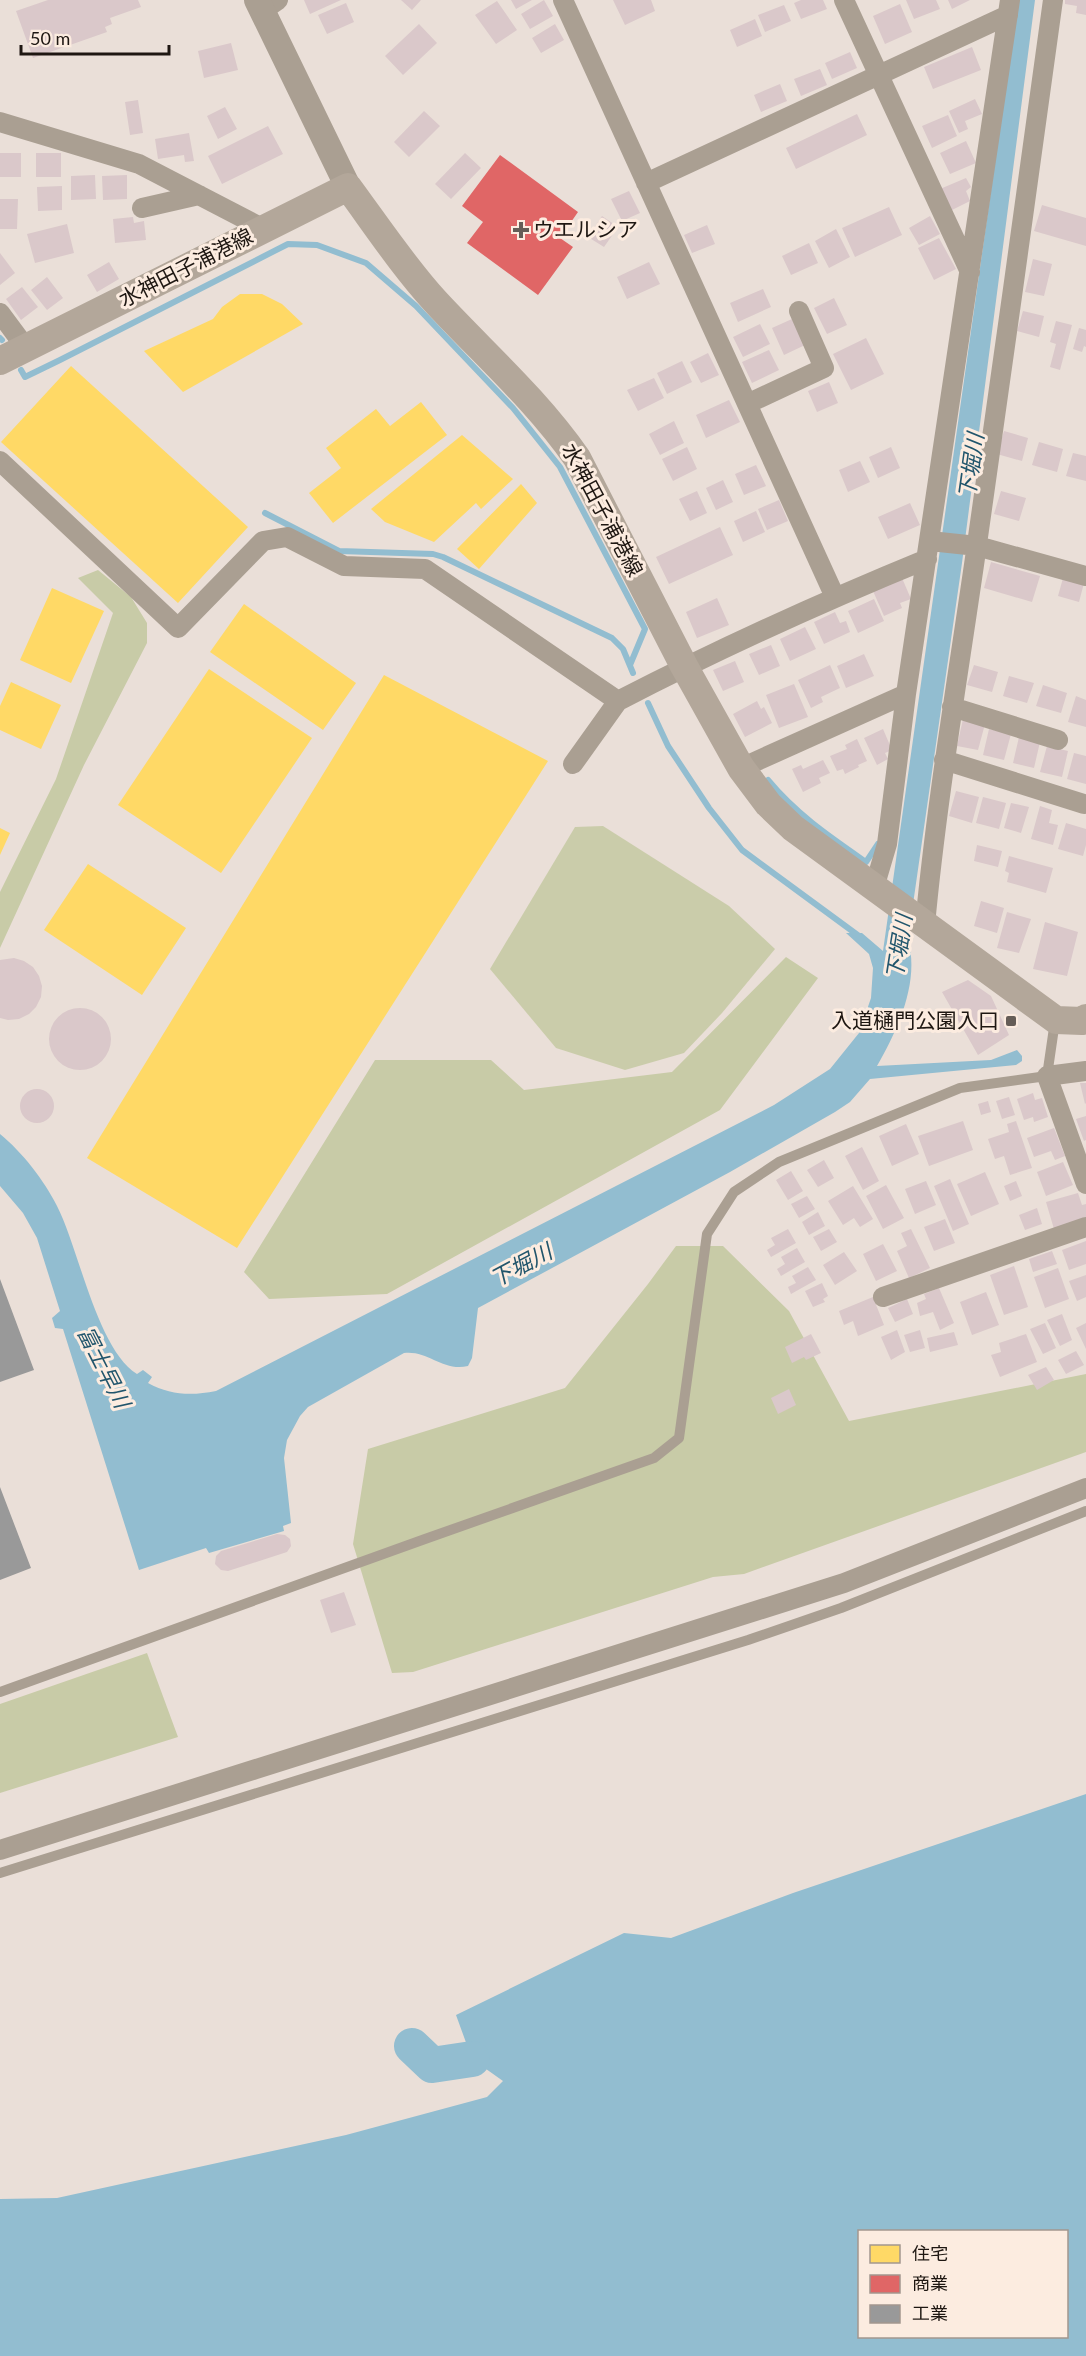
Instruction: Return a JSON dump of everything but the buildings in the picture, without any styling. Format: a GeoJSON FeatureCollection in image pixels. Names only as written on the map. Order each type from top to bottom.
{"type":"FeatureCollection","features":[{"type":"Feature","properties":{"kind":"main road","name":"水神田子浦港線"},"geometry":{"type":"LineString","coordinates":[[0,361],[348,187],[434,300],[531,400],[577,458],[684,666],[741,768],[768,804],[793,828],[1056,1020]]}},
{"type":"Feature","properties":{"kind":"main road"},"geometry":{"type":"LineString","coordinates":[[1056,1020],[1082,1021],[1086,1018]]}},
{"type":"Feature","properties":{"kind":"street"},"geometry":{"type":"LineString","coordinates":[[563,0],[835,597]]}},
{"type":"Feature","properties":{"kind":"street"},"geometry":{"type":"LineString","coordinates":[[844,0],[970,272]]}},
{"type":"Feature","properties":{"kind":"street"},"geometry":{"type":"LineString","coordinates":[[921,922],[977,546],[1053,0]]}},
{"type":"Feature","properties":{"kind":"street"},"geometry":{"type":"LineString","coordinates":[[266,4],[348,187]]}},
{"type":"Feature","properties":{"kind":"street"},"geometry":{"type":"LineString","coordinates":[[646,183],[878,74],[1009,7]]}},
{"type":"Feature","properties":{"kind":"street"},"geometry":{"type":"LineString","coordinates":[[880,892],[906,694],[1009,7]]}},
{"type":"Feature","properties":{"kind":"street"},"geometry":{"type":"LineString","coordinates":[[0,122],[139,164],[264,229]]}},
{"type":"Feature","properties":{"kind":"street"},"geometry":{"type":"LineString","coordinates":[[141,208],[199,195]]}},
{"type":"Feature","properties":{"kind":"street"},"geometry":{"type":"LineString","coordinates":[[747,404],[824,368],[799,311]]}},
{"type":"Feature","properties":{"kind":"street"},"geometry":{"type":"LineString","coordinates":[[0,313],[26,348]]}},
{"type":"Feature","properties":{"kind":"street"},"geometry":{"type":"LineString","coordinates":[[0,461],[178,628],[263,541],[287,537],[344,566],[425,569],[618,701]]}},
{"type":"Feature","properties":{"kind":"street"},"geometry":{"type":"LineString","coordinates":[[573,764],[618,701],[684,666],[835,597],[928,550],[977,546],[1086,576]]}},
{"type":"Feature","properties":{"kind":"street"},"geometry":{"type":"LineString","coordinates":[[741,768],[906,694]]}},
{"type":"Feature","properties":{"kind":"street"},"geometry":{"type":"LineString","coordinates":[[952,707],[1058,740]]}},
{"type":"Feature","properties":{"kind":"street"},"geometry":{"type":"LineString","coordinates":[[944,760],[1084,804]]}},
{"type":"Feature","properties":{"kind":"street"},"geometry":{"type":"LineString","coordinates":[[1086,1071],[1047,1076],[1086,1184]]}},
{"type":"Feature","properties":{"kind":"street"},"geometry":{"type":"LineString","coordinates":[[883,1297],[1086,1227]]}},
{"type":"Feature","properties":{"kind":"street"},"geometry":{"type":"LineString","coordinates":[[0,1850],[844,1583],[1086,1488]]}},
{"type":"Feature","properties":{"kind":"lane"},"geometry":{"type":"LineString","coordinates":[[0,1692],[654,1458],[679,1438],[707,1234],[734,1192],[779,1162],[960,1088],[1047,1076],[1056,1020]]}},
{"type":"Feature","properties":{"kind":"lane"},"geometry":{"type":"LineString","coordinates":[[0,1873],[748,1640],[841,1608],[1086,1511]]}},
{"type":"Feature","properties":{"kind":"green space"},"geometry":{"type":"Polygon","coordinates":[[[98,570],[131,597],[147,623],[147,643],[84,765],[0,948],[0,892],[56,779],[113,613],[78,578],[98,570]]]}},
{"type":"Feature","properties":{"kind":"green space"},"geometry":{"type":"Polygon","coordinates":[[[603,826],[729,906],[775,949],[722,1013],[684,1053],[625,1070],[556,1048],[490,969],[575,827],[603,826]]]}},
{"type":"Feature","properties":{"kind":"green space"},"geometry":{"type":"Polygon","coordinates":[[[786,957],[818,978],[720,1110],[387,1294],[269,1299],[244,1272],[375,1060],[491,1060],[524,1090],[672,1072],[786,957]]]}},
{"type":"Feature","properties":{"kind":"green space"},"geometry":{"type":"Polygon","coordinates":[[[676,1246],[723,1246],[789,1311],[849,1421],[1086,1374],[1086,1452],[744,1574],[713,1577],[413,1672],[392,1673],[353,1544],[368,1449],[565,1388],[676,1246]]]}},
{"type":"Feature","properties":{"kind":"green space"},"geometry":{"type":"Polygon","coordinates":[[[147,1653],[178,1737],[0,1793],[0,1704],[147,1653]]]}},
{"type":"Feature","properties":{"kind":"water","name":"下堀川"},"geometry":{"type":"Polygon","coordinates":[[[1018,0],[1035,0],[962,563],[908,939],[911,955],[909,988],[899,1021],[877,1066],[991,1060],[1017,1050],[1022,1056],[1022,1061],[1016,1065],[870,1079],[850,1102],[835,1112],[730,1172],[478,1308],[472,1358],[468,1366],[451,1366],[421,1355],[404,1353],[308,1407],[300,1416],[287,1440],[284,1458],[291,1523],[283,1526],[284,1531],[209,1553],[206,1548],[139,1570],[63,1329],[55,1328],[52,1318],[60,1311],[37,1238],[23,1213],[0,1186],[0,1134],[24,1158],[52,1196],[100,1321],[123,1361],[137,1374],[143,1370],[152,1377],[148,1383],[156,1387],[189,1394],[207,1393],[216,1391],[774,1105],[830,1069],[859,1033],[871,998],[873,968],[869,954],[846,933],[862,933],[883,951],[1018,0]]]}},
{"type":"Feature","properties":{"kind":"water"},"geometry":{"type":"Polygon","coordinates":[[[1086,1794],[1086,2356],[0,2356],[0,2199],[57,2198],[346,2135],[487,2097],[503,2081],[472,2059],[456,2015],[624,1933],[671,1938],[793,1893],[1086,1794]]]}},
{"type":"Feature","properties":{"kind":"waterway"},"geometry":{"type":"LineString","coordinates":[[21,370],[25,377],[288,244],[317,245],[366,263],[416,306],[513,408],[560,467],[645,629],[630,665]]}},
{"type":"Feature","properties":{"kind":"waterway"},"geometry":{"type":"LineString","coordinates":[[265,513],[339,551],[433,554],[443,557],[612,638],[623,649],[633,673]]}},
{"type":"Feature","properties":{"kind":"waterway"},"geometry":{"type":"LineString","coordinates":[[648,703],[668,746],[709,808],[742,850],[859,936]]}},
{"type":"Feature","properties":{"kind":"waterway"},"geometry":{"type":"LineString","coordinates":[[768,780],[802,814],[866,862],[878,844]]}},
{"type":"Feature","properties":{"kind":"waterway","name":"富士早川"},"geometry":{"type":"LineString","coordinates":[[412,2046],[432,2065],[472,2059]]}},
{"type":"Feature","properties":{"kind":"place","name":"ウエルシア"},"geometry":{"type":"Point","coordinates":[521,230]}},
{"type":"Feature","properties":{"kind":"place","name":"入道樋門公園入口"},"geometry":{"type":"Point","coordinates":[1011,1021]}}]}
